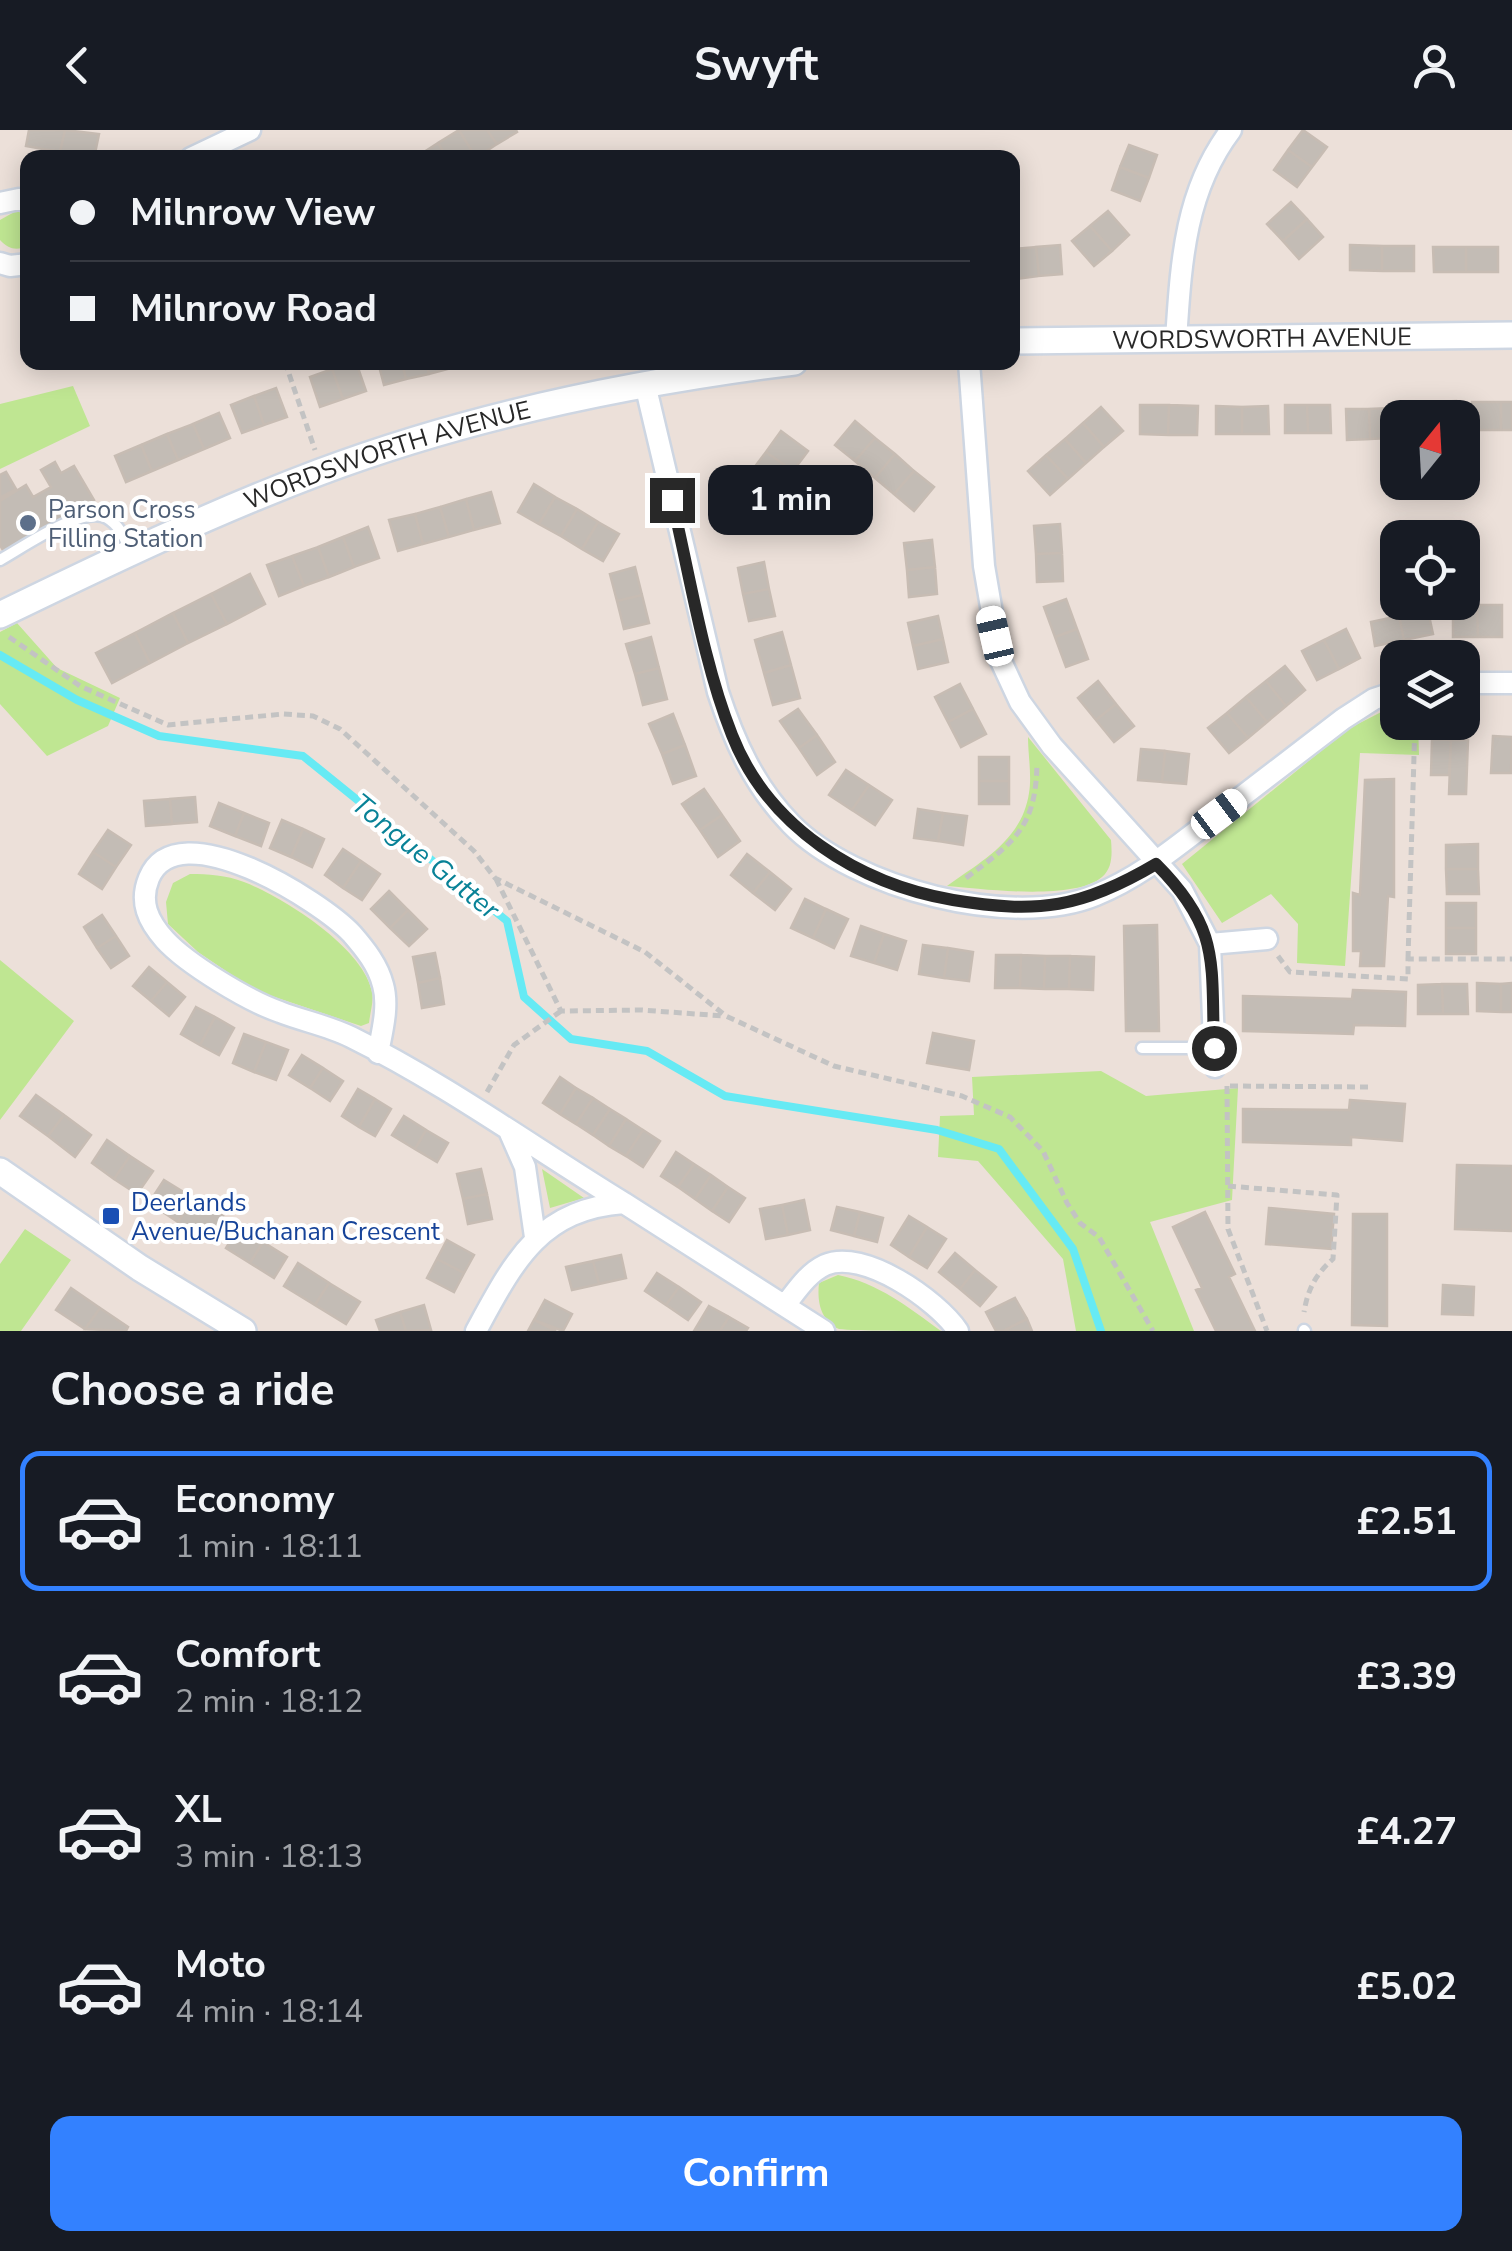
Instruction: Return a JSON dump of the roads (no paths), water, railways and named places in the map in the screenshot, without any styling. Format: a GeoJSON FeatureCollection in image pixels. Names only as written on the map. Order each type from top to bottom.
{"type":"FeatureCollection","features":[{"type":"Feature","properties":{"kind":"street"},"geometry":{"type":"LineString","coordinates":[[208,150],[250,130]]}},
{"type":"Feature","properties":{"kind":"street"},"geometry":{"type":"LineString","coordinates":[[1176,340],[1187,220],[1205,172],[1230,130]]}},
{"type":"Feature","properties":{"kind":"street","name":"WORDSWORTH AVENUE"},"geometry":{"type":"LineString","coordinates":[[1020,340],[1512,334]]}},
{"type":"Feature","properties":{"kind":"street","name":"WORDSWORTH AVENUE"},"geometry":{"type":"LineString","coordinates":[[0,615],[132,553],[322,472],[412,441],[645,384],[740,370]]}},
{"type":"Feature","properties":{"kind":"street"},"geometry":{"type":"LineString","coordinates":[[970,370],[990,613],[1000,658],[1020,702],[1037,725],[1182,890],[1198,916],[1210,944],[1215,1057]]}},
{"type":"Feature","properties":{"kind":"street"},"geometry":{"type":"LineString","coordinates":[[645,384],[732,738],[761,788],[793,826],[838,858],[883,882],[940,898],[989,906],[1045,907],[1092,898],[1156,864],[1343,719],[1380,698]]}},
{"type":"Feature","properties":{"kind":"street"},"geometry":{"type":"LineString","coordinates":[[1480,683],[1512,683]]}},
{"type":"Feature","properties":{"kind":"street"},"geometry":{"type":"LineString","coordinates":[[378,1053],[384,987],[374,962],[350,932],[305,897],[257,871],[213,855],[183,853],[161,861],[150,877],[144,901],[148,920],[167,943],[226,985],[276,1011],[350,1036],[378,1053],[475,1110],[824,1331]]}},
{"type":"Feature","properties":{"kind":"street"},"geometry":{"type":"LineString","coordinates":[[1210,944],[1266,939]]}},
{"type":"Feature","properties":{"kind":"street"},"geometry":{"type":"LineString","coordinates":[[510,1133],[526,1167],[535,1237]]}},
{"type":"Feature","properties":{"kind":"street"},"geometry":{"type":"LineString","coordinates":[[0,1171],[140,1268],[243,1331]]}},
{"type":"Feature","properties":{"kind":"street"},"geometry":{"type":"LineString","coordinates":[[476,1331],[506,1276],[535,1237],[578,1211],[624,1203]]}},
{"type":"Feature","properties":{"kind":"street"},"geometry":{"type":"LineString","coordinates":[[786,1304],[807,1278],[825,1265],[843,1262],[870,1266],[932,1304],[958,1331]]}},
{"type":"Feature","properties":{"kind":"lane"},"geometry":{"type":"LineString","coordinates":[[0,560],[89,515],[105,516],[121,530],[132,553]]}},
{"type":"Feature","properties":{"kind":"lane"},"geometry":{"type":"LineString","coordinates":[[1142,1048],[1215,1057]]}},
{"type":"Feature","properties":{"kind":"waterway","name":"Tongue Gutter"},"geometry":{"type":"LineString","coordinates":[[0,655],[77,700],[159,736],[303,756],[507,921],[524,997],[571,1039],[647,1051],[725,1096],[937,1130],[999,1149],[1073,1249],[1101,1331]]}},
{"type":"Feature","properties":{"kind":"place","name":"Parson Cross Filling Station"},"geometry":{"type":"Point","coordinates":[28,523]}},
{"type":"Feature","properties":{"kind":"place","name":"Deerlands Avenue/Buchanan Crescent"},"geometry":{"type":"Point","coordinates":[111,1216]}}]}
